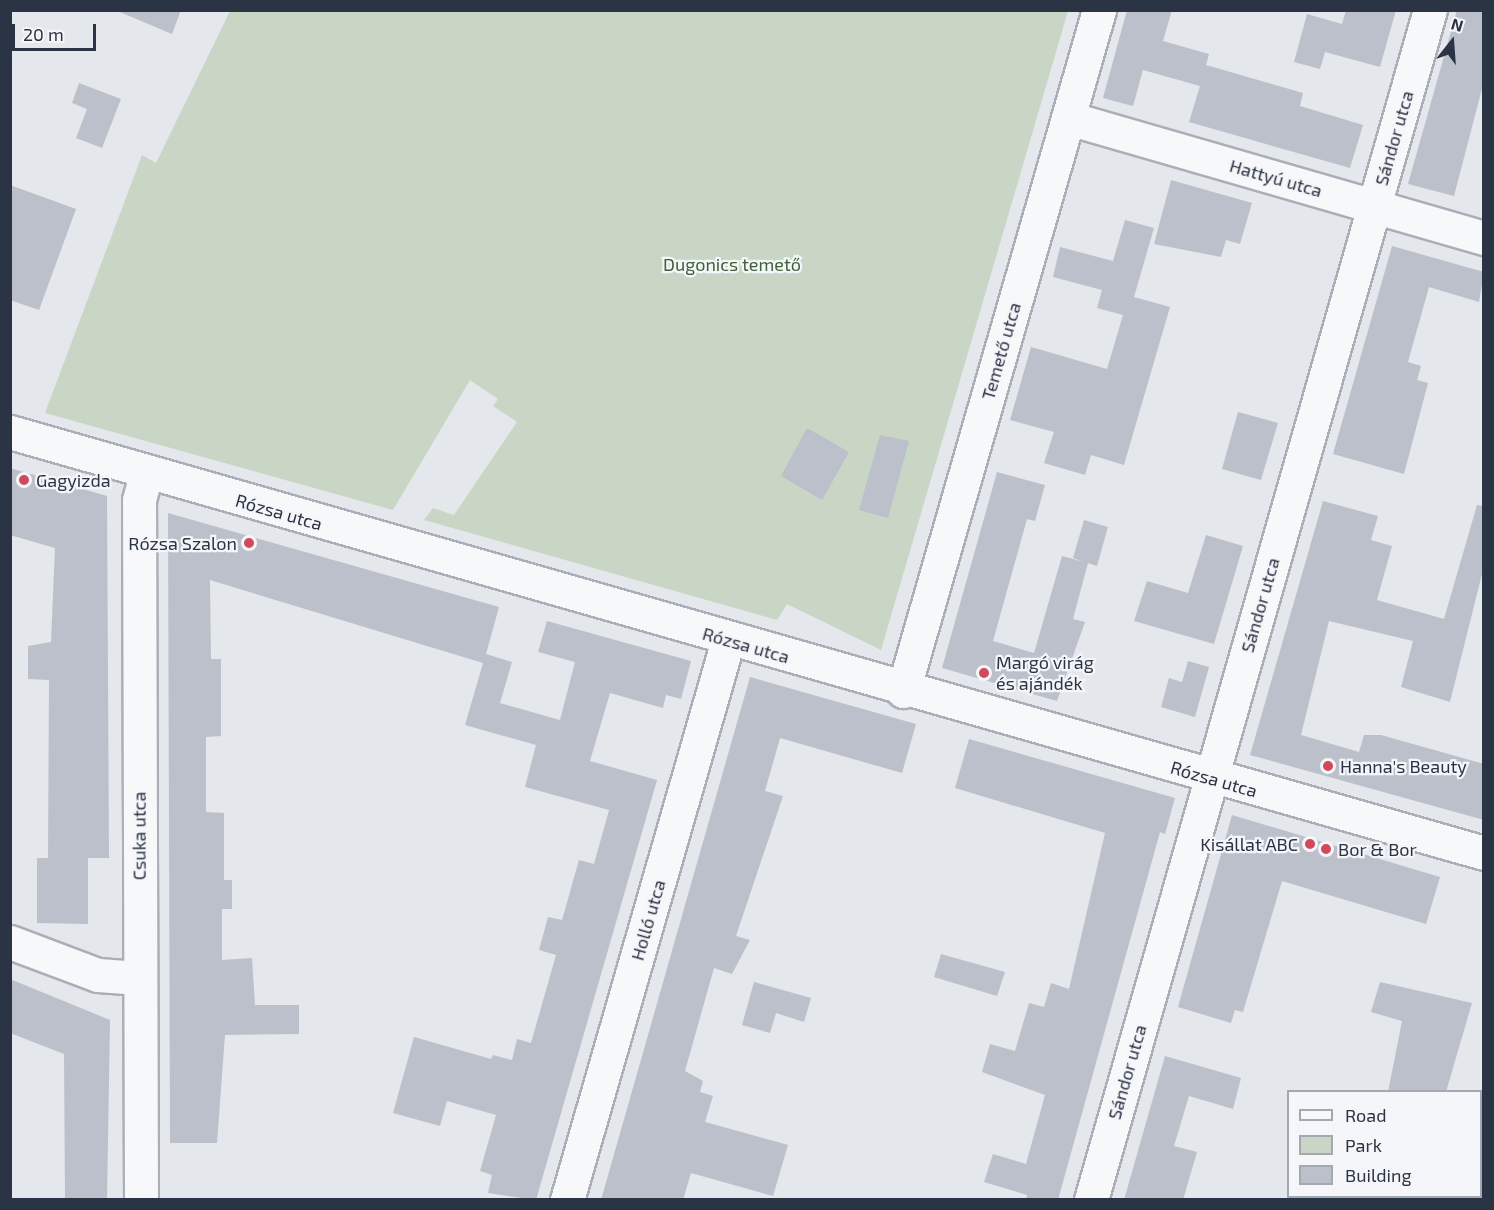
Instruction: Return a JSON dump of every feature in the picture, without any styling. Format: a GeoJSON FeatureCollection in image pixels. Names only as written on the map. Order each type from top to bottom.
{"type":"FeatureCollection","features":[{"type":"Feature","properties":{"kind":"street","name":"Temető utca"},"geometry":{"type":"LineString","coordinates":[[903,691],[1099,10]]}},
{"type":"Feature","properties":{"kind":"street","name":"Sándor utca"},"geometry":{"type":"LineString","coordinates":[[1091,1200],[1430,10]]}},
{"type":"Feature","properties":{"kind":"street","name":"Hattyú utca"},"geometry":{"type":"LineString","coordinates":[[1068,118],[1484,238]]}},
{"type":"Feature","properties":{"kind":"street","name":"Rózsa utca"},"geometry":{"type":"LineString","coordinates":[[10,432],[146,474],[903,691],[1484,853]]}},
{"type":"Feature","properties":{"kind":"street","name":"Csuka utca"},"geometry":{"type":"LineString","coordinates":[[141,1200],[140,500],[146,474]]}},
{"type":"Feature","properties":{"kind":"street","name":"Holló utca"},"geometry":{"type":"LineString","coordinates":[[567,1200],[728,640]]}},
{"type":"Feature","properties":{"kind":"street"},"geometry":{"type":"LineString","coordinates":[[10,942],[98,975],[139,978]]}},
{"type":"Feature","properties":{"kind":"green space","name":"Dugonics temető"},"geometry":{"type":"Polygon","coordinates":[[[230,11],[1068,11],[881,650],[787,604],[777,620],[424,520],[433,508],[454,515],[517,422],[493,406],[498,399],[470,380],[393,510],[45,413],[142,155],[156,163],[230,11]]]}},
{"type":"Feature","properties":{"kind":"building"},"geometry":{"type":"Polygon","coordinates":[[[115,10],[181,10],[172,34],[115,10]]]}},
{"type":"Feature","properties":{"kind":"building"},"geometry":{"type":"Polygon","coordinates":[[[1127,10],[1172,10],[1163,41],[1209,54],[1206,65],[1303,93],[1300,106],[1363,125],[1350,168],[1189,122],[1200,86],[1143,70],[1133,106],[1103,98],[1127,10]]]}},
{"type":"Feature","properties":{"kind":"building"},"geometry":{"type":"Polygon","coordinates":[[[1346,10],[1396,10],[1380,67],[1325,52],[1320,69],[1294,62],[1307,14],[1342,24],[1346,10]]]}},
{"type":"Feature","properties":{"kind":"building"},"geometry":{"type":"Polygon","coordinates":[[[1457,10],[1484,10],[1484,81],[1454,196],[1408,184],[1457,10]]]}},
{"type":"Feature","properties":{"kind":"building"},"geometry":{"type":"Polygon","coordinates":[[[79,83],[121,99],[102,148],[76,138],[87,109],[72,103],[79,83]]]}},
{"type":"Feature","properties":{"kind":"building"},"geometry":{"type":"Polygon","coordinates":[[[1171,180],[1252,203],[1240,244],[1226,240],[1221,257],[1154,244],[1171,180]]]}},
{"type":"Feature","properties":{"kind":"building"},"geometry":{"type":"Polygon","coordinates":[[[10,185],[76,209],[39,310],[10,300],[10,185]]]}},
{"type":"Feature","properties":{"kind":"building"},"geometry":{"type":"Polygon","coordinates":[[[1125,220],[1154,228],[1134,297],[1170,307],[1124,465],[1091,455],[1085,475],[1044,463],[1054,432],[1010,420],[1031,347],[1107,369],[1123,315],[1097,308],[1102,290],[1053,277],[1060,247],[1113,261],[1125,220]]]}},
{"type":"Feature","properties":{"kind":"building"},"geometry":{"type":"Polygon","coordinates":[[[1392,246],[1484,272],[1479,302],[1429,287],[1408,362],[1421,366],[1417,380],[1428,383],[1404,474],[1333,454],[1392,246]]]}},
{"type":"Feature","properties":{"kind":"building"},"geometry":{"type":"Polygon","coordinates":[[[1238,412],[1278,423],[1261,480],[1222,469],[1238,412]]]}},
{"type":"Feature","properties":{"kind":"building"},"geometry":{"type":"Polygon","coordinates":[[[807,428],[849,452],[822,500],[781,476],[807,428]]]}},
{"type":"Feature","properties":{"kind":"building"},"geometry":{"type":"Polygon","coordinates":[[[880,435],[909,441],[888,518],[859,510],[880,435]]]}},
{"type":"Feature","properties":{"kind":"building"},"geometry":{"type":"Polygon","coordinates":[[[10,468],[107,496],[109,858],[88,858],[88,924],[37,923],[37,858],[48,858],[49,680],[28,679],[28,646],[51,642],[55,548],[10,535],[10,468]]]}},
{"type":"Feature","properties":{"kind":"building"},"geometry":{"type":"Polygon","coordinates":[[[997,472],[1045,485],[1035,521],[1027,519],[993,641],[1034,653],[1062,556],[1084,562],[1073,558],[1084,520],[1108,527],[1097,566],[1088,563],[1073,619],[1085,622],[1057,701],[942,668],[997,472]]]}},
{"type":"Feature","properties":{"kind":"building"},"geometry":{"type":"Polygon","coordinates":[[[1323,501],[1378,516],[1371,540],[1392,546],[1377,600],[1444,619],[1477,505],[1484,506],[1484,566],[1450,702],[1401,687],[1413,641],[1329,621],[1301,735],[1359,752],[1364,735],[1381,735],[1484,764],[1484,820],[1250,755],[1323,501]]]}},
{"type":"Feature","properties":{"kind":"building"},"geometry":{"type":"Polygon","coordinates":[[[168,513],[499,607],[486,654],[512,662],[500,703],[560,720],[575,662],[538,652],[547,621],[691,661],[681,699],[666,695],[663,708],[610,693],[590,761],[657,780],[536,1200],[488,1193],[492,1175],[480,1171],[496,1115],[447,1101],[440,1126],[393,1113],[414,1037],[491,1059],[493,1055],[512,1060],[517,1039],[531,1043],[556,955],[539,950],[548,917],[562,920],[579,860],[594,864],[609,810],[525,787],[536,745],[465,725],[483,663],[210,580],[211,659],[221,659],[221,736],[206,737],[206,812],[224,813],[224,880],[232,880],[232,909],[222,909],[222,960],[252,958],[255,1005],[299,1005],[299,1034],[225,1035],[217,1143],[170,1143],[168,513]]]}},
{"type":"Feature","properties":{"kind":"building"},"geometry":{"type":"Polygon","coordinates":[[[1206,535],[1243,546],[1214,644],[1134,621],[1147,581],[1188,593],[1206,535]]]}},
{"type":"Feature","properties":{"kind":"building"},"geometry":{"type":"Polygon","coordinates":[[[1188,661],[1209,667],[1195,717],[1161,707],[1169,678],[1182,682],[1188,661]]]}},
{"type":"Feature","properties":{"kind":"building"},"geometry":{"type":"Polygon","coordinates":[[[750,677],[916,724],[902,773],[780,738],[765,791],[783,796],[736,936],[750,940],[732,974],[714,968],[685,1071],[703,1081],[700,1092],[713,1096],[705,1122],[788,1145],[773,1196],[691,1173],[683,1200],[601,1200],[750,677]]]}},
{"type":"Feature","properties":{"kind":"building"},"geometry":{"type":"Polygon","coordinates":[[[969,739],[1175,798],[1165,834],[1160,832],[1058,1200],[1026,1200],[1027,1195],[984,1182],[993,1154],[1026,1164],[1045,1095],[982,1072],[990,1044],[1015,1051],[1029,1003],[1044,1007],[1051,983],[1069,989],[1105,833],[955,788],[969,739]]]}},
{"type":"Feature","properties":{"kind":"building"},"geometry":{"type":"Polygon","coordinates":[[[1232,815],[1440,877],[1426,924],[1282,881],[1243,1012],[1235,1010],[1231,1023],[1178,1007],[1232,815]]]}},
{"type":"Feature","properties":{"kind":"building"},"geometry":{"type":"Polygon","coordinates":[[[941,954],[1005,972],[997,996],[934,977],[941,954]]]}},
{"type":"Feature","properties":{"kind":"building"},"geometry":{"type":"Polygon","coordinates":[[[10,979],[110,1020],[107,1200],[65,1200],[64,1054],[10,1033],[10,979]]]}},
{"type":"Feature","properties":{"kind":"building"},"geometry":{"type":"Polygon","coordinates":[[[754,982],[811,998],[804,1022],[776,1013],[770,1033],[742,1025],[754,982]]]}},
{"type":"Feature","properties":{"kind":"building"},"geometry":{"type":"Polygon","coordinates":[[[1380,982],[1472,1003],[1447,1090],[1388,1090],[1402,1021],[1371,1012],[1380,982]]]}},
{"type":"Feature","properties":{"kind":"building"},"geometry":{"type":"Polygon","coordinates":[[[1165,1056],[1241,1078],[1233,1109],[1189,1096],[1174,1146],[1197,1152],[1183,1200],[1124,1200],[1165,1056]]]}},
{"type":"Feature","properties":{"kind":"tram line"},"geometry":{"type":"LineString","coordinates":[[1482,1116],[1484,1111]]}},
{"type":"Feature","properties":{"kind":"tram line"},"geometry":{"type":"LineString","coordinates":[[1482,1177],[1484,1172]]}},
{"type":"Feature","properties":{"kind":"place","name":"Gagyizda"},"geometry":{"type":"Point","coordinates":[24,480]}},
{"type":"Feature","properties":{"kind":"place","name":"Rózsa Szalon"},"geometry":{"type":"Point","coordinates":[249,543]}},
{"type":"Feature","properties":{"kind":"place","name":"Margó virág és ajándék"},"geometry":{"type":"Point","coordinates":[984,673]}},
{"type":"Feature","properties":{"kind":"place","name":"Hanna's Beauty"},"geometry":{"type":"Point","coordinates":[1328,766]}},
{"type":"Feature","properties":{"kind":"place","name":"Kisállat ABC"},"geometry":{"type":"Point","coordinates":[1310,844]}},
{"type":"Feature","properties":{"kind":"place","name":"Bor & Bor"},"geometry":{"type":"Point","coordinates":[1326,849]}}]}
